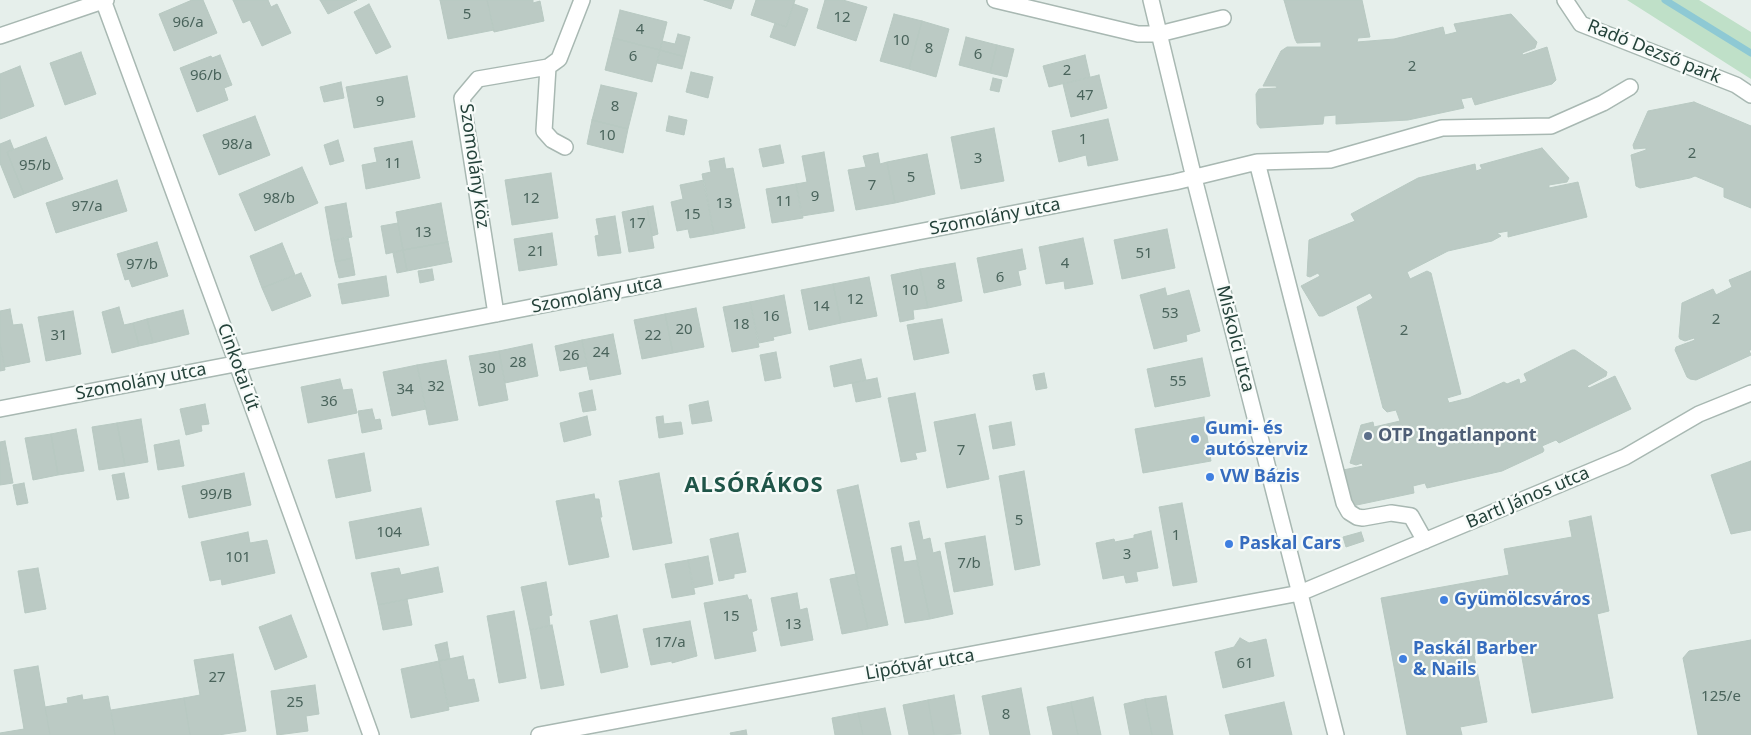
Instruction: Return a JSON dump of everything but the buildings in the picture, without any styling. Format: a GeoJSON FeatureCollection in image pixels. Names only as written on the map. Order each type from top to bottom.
{"type":"FeatureCollection","features":[{"type":"Feature","properties":{"kind":"street"},"geometry":{"type":"LineString","coordinates":[[0,36],[105,0]]}},
{"type":"Feature","properties":{"kind":"street","name":"Cinkotai út"},"geometry":{"type":"LineString","coordinates":[[105,0],[370,735]]}},
{"type":"Feature","properties":{"kind":"street"},"geometry":{"type":"LineString","coordinates":[[565,147],[552,140],[544,131],[548,67],[558,59],[582,0]]}},
{"type":"Feature","properties":{"kind":"street"},"geometry":{"type":"LineString","coordinates":[[995,0],[1138,34],[1159,34],[1223,18]]}},
{"type":"Feature","properties":{"kind":"street","name":"Miskolci utca"},"geometry":{"type":"LineString","coordinates":[[1151,0],[1194,178],[1336,735]]}},
{"type":"Feature","properties":{"kind":"street","name":"Radó Dezső park"},"geometry":{"type":"LineString","coordinates":[[1565,0],[1581,24],[1736,85],[1751,95]]}},
{"type":"Feature","properties":{"kind":"street","name":"Szomolány köz"},"geometry":{"type":"LineString","coordinates":[[496,314],[462,98],[478,79],[548,67]]}},
{"type":"Feature","properties":{"kind":"street","name":"Szomolány utca"},"geometry":{"type":"LineString","coordinates":[[0,409],[1194,178],[1257,162],[1330,160],[1442,128],[1551,126],[1603,103],[1630,88]]}},
{"type":"Feature","properties":{"kind":"street"},"geometry":{"type":"LineString","coordinates":[[1257,162],[1344,503],[1349,512],[1357,517],[1363,518],[1391,512],[1411,516],[1425,541]]}},
{"type":"Feature","properties":{"kind":"street","name":"Bartl János utca"},"geometry":{"type":"LineString","coordinates":[[1300,594],[1625,457],[1699,414],[1751,394]]}},
{"type":"Feature","properties":{"kind":"street","name":"Lipótvár utca"},"geometry":{"type":"LineString","coordinates":[[539,735],[1300,594]]}},
{"type":"Feature","properties":{"kind":"green space"},"geometry":{"type":"Polygon","coordinates":[[[1627,0],[1699,0],[1751,32],[1751,79],[1627,0]]]}},
{"type":"Feature","properties":{"kind":"waterway"},"geometry":{"type":"LineString","coordinates":[[1665,0],[1751,53]]}},
{"type":"Feature","properties":{"kind":"place","name":"OTP Ingatlanpont"},"geometry":{"type":"Point","coordinates":[1368,436]}},
{"type":"Feature","properties":{"kind":"place","name":"Gumi- és autószerviz"},"geometry":{"type":"Point","coordinates":[1195,439]}},
{"type":"Feature","properties":{"kind":"place","name":"VW Bázis"},"geometry":{"type":"Point","coordinates":[1210,477]}},
{"type":"Feature","properties":{"kind":"place","name":"Paskal Cars"},"geometry":{"type":"Point","coordinates":[1229,544]}},
{"type":"Feature","properties":{"kind":"place","name":"Gyümölcsváros"},"geometry":{"type":"Point","coordinates":[1444,600]}},
{"type":"Feature","properties":{"kind":"place","name":"Paskál Barber & Nails"},"geometry":{"type":"Point","coordinates":[1403,659]}},
{"type":"Feature","properties":{"kind":"district","name":"ALSÓRÁKOS"},"geometry":{"type":"Point","coordinates":[754,486]}}]}
